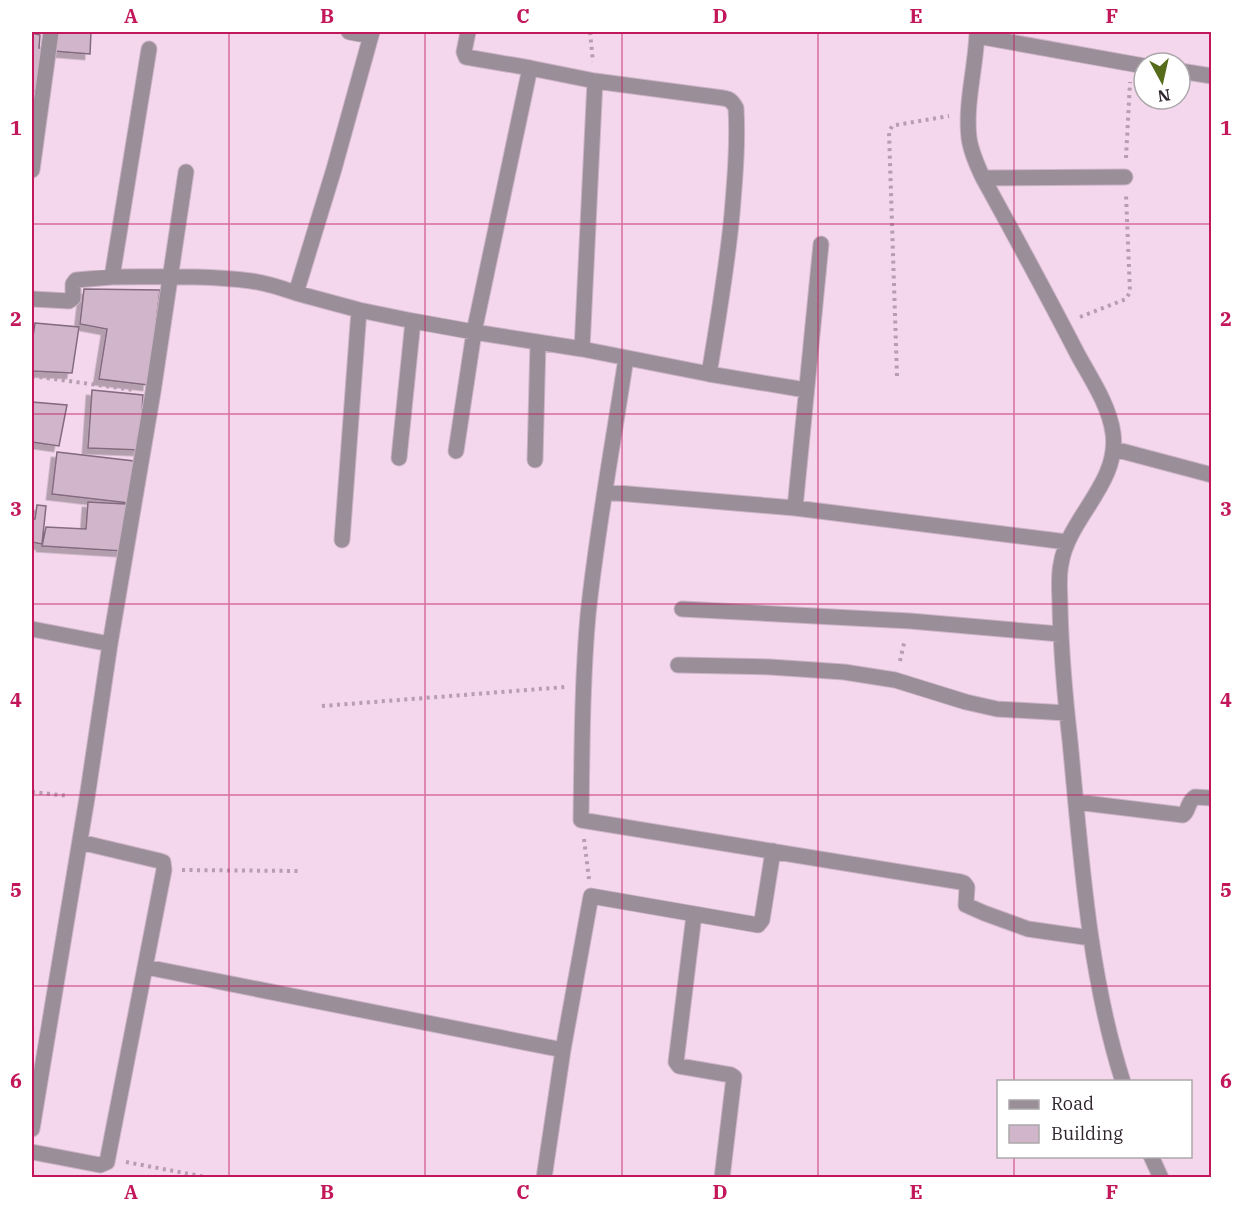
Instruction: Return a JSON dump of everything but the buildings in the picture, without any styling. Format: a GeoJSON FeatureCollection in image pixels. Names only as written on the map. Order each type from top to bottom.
{"type":"FeatureCollection","features":[{"type":"Feature","properties":{"kind":"street"},"geometry":{"type":"LineString","coordinates":[[32,170],[51,32]]}},
{"type":"Feature","properties":{"kind":"street"},"geometry":{"type":"LineString","coordinates":[[296,293],[334,169],[371,34],[349,32]]}},
{"type":"Feature","properties":{"kind":"street"},"geometry":{"type":"LineString","coordinates":[[468,32],[464,52],[466,57],[595,81],[730,99],[736,108],[737,144],[734,194],[709,374]]}},
{"type":"Feature","properties":{"kind":"street"},"geometry":{"type":"LineString","coordinates":[[1121,1080],[1107,1024],[1091,938],[1060,634],[1060,565],[1067,542],[1101,485],[1109,466],[1114,449],[1113,433],[1109,416],[1062,324],[982,178],[969,138],[969,113],[977,34],[1132,64]]}},
{"type":"Feature","properties":{"kind":"street"},"geometry":{"type":"LineString","coordinates":[[112,277],[149,49]]}},
{"type":"Feature","properties":{"kind":"street"},"geometry":{"type":"LineString","coordinates":[[456,452],[474,333],[530,68]]}},
{"type":"Feature","properties":{"kind":"street"},"geometry":{"type":"LineString","coordinates":[[1192,73],[1212,76]]}},
{"type":"Feature","properties":{"kind":"street"},"geometry":{"type":"LineString","coordinates":[[582,349],[595,81]]}},
{"type":"Feature","properties":{"kind":"street"},"geometry":{"type":"LineString","coordinates":[[32,1129],[153,392],[186,172]]}},
{"type":"Feature","properties":{"kind":"street"},"geometry":{"type":"LineString","coordinates":[[982,178],[1125,177]]}},
{"type":"Feature","properties":{"kind":"street"},"geometry":{"type":"LineString","coordinates":[[795,508],[821,244]]}},
{"type":"Feature","properties":{"kind":"street"},"geometry":{"type":"LineString","coordinates":[[32,299],[69,301],[73,298],[75,280],[112,277],[170,277],[250,281],[358,310],[412,321],[806,390]]}},
{"type":"Feature","properties":{"kind":"street"},"geometry":{"type":"LineString","coordinates":[[342,540],[358,310]]}},
{"type":"Feature","properties":{"kind":"street"},"geometry":{"type":"LineString","coordinates":[[399,458],[412,321]]}},
{"type":"Feature","properties":{"kind":"street"},"geometry":{"type":"LineString","coordinates":[[535,460],[538,342]]}},
{"type":"Feature","properties":{"kind":"street"},"geometry":{"type":"LineString","coordinates":[[626,358],[588,616],[583,686],[581,820],[964,883],[967,888],[966,905],[984,914],[1028,929],[1091,938]]}},
{"type":"Feature","properties":{"kind":"street"},"geometry":{"type":"LineString","coordinates":[[1114,449],[1212,474]]}},
{"type":"Feature","properties":{"kind":"street"},"geometry":{"type":"LineString","coordinates":[[605,492],[795,508],[1067,542]]}},
{"type":"Feature","properties":{"kind":"street"},"geometry":{"type":"LineString","coordinates":[[682,609],[910,621],[1060,634]]}},
{"type":"Feature","properties":{"kind":"street"},"geometry":{"type":"LineString","coordinates":[[32,629],[110,644]]}},
{"type":"Feature","properties":{"kind":"street"},"geometry":{"type":"LineString","coordinates":[[678,665],[770,667],[844,672],[896,680],[966,702],[1007,711],[1067,713]]}},
{"type":"Feature","properties":{"kind":"street"},"geometry":{"type":"LineString","coordinates":[[1076,802],[1183,815],[1189,802],[1195,797],[1212,798]]}},
{"type":"Feature","properties":{"kind":"street"},"geometry":{"type":"LineString","coordinates":[[32,1152],[100,1165],[107,1162],[164,870],[163,862],[160,861],[80,842]]}},
{"type":"Feature","properties":{"kind":"street"},"geometry":{"type":"LineString","coordinates":[[544,1178],[563,1050],[591,896],[754,926],[760,924],[762,920],[773,851]]}},
{"type":"Feature","properties":{"kind":"street"},"geometry":{"type":"LineString","coordinates":[[694,915],[676,1062],[679,1066],[734,1077],[722,1178]]}},
{"type":"Feature","properties":{"kind":"street"},"geometry":{"type":"LineString","coordinates":[[146,967],[563,1050]]}},
{"type":"Feature","properties":{"kind":"street"},"geometry":{"type":"LineString","coordinates":[[1152,1158],[1161,1178]]}},
{"type":"Feature","properties":{"kind":"path"},"geometry":{"type":"LineString","coordinates":[[590,32],[595,81]]}},
{"type":"Feature","properties":{"kind":"path"},"geometry":{"type":"LineString","coordinates":[[1062,324],[1126,299],[1130,292],[1125,177],[1133,111]]}},
{"type":"Feature","properties":{"kind":"path"},"geometry":{"type":"LineString","coordinates":[[897,376],[889,132],[892,126],[896,125],[969,113]]}},
{"type":"Feature","properties":{"kind":"path"},"geometry":{"type":"LineString","coordinates":[[32,376],[153,392]]}},
{"type":"Feature","properties":{"kind":"path"},"geometry":{"type":"LineString","coordinates":[[896,680],[910,621]]}},
{"type":"Feature","properties":{"kind":"path"},"geometry":{"type":"LineString","coordinates":[[322,706],[583,686]]}},
{"type":"Feature","properties":{"kind":"path"},"geometry":{"type":"LineString","coordinates":[[32,792],[87,798]]}},
{"type":"Feature","properties":{"kind":"path"},"geometry":{"type":"LineString","coordinates":[[581,820],[591,896]]}},
{"type":"Feature","properties":{"kind":"path"},"geometry":{"type":"LineString","coordinates":[[164,870],[301,871]]}},
{"type":"Feature","properties":{"kind":"path"},"geometry":{"type":"LineString","coordinates":[[108,1158],[211,1178]]}}]}
